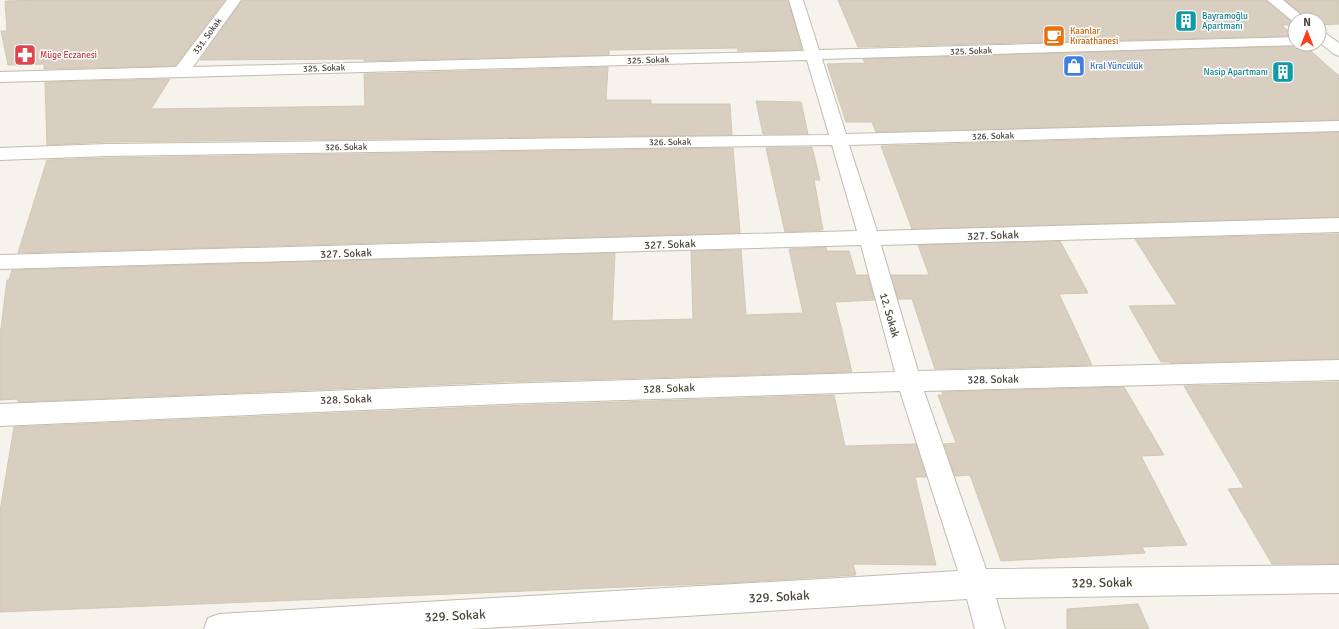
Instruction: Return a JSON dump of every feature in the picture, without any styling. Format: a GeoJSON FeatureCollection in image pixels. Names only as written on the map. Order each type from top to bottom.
{"type":"FeatureCollection","features":[{"type":"Feature","properties":{"kind":"street","name":"331. Sokak"},"geometry":{"type":"LineString","coordinates":[[181,72],[234,0]]}},
{"type":"Feature","properties":{"kind":"street","name":"12. Sokak"},"geometry":{"type":"LineString","coordinates":[[796,0],[869,238],[908,381],[977,584],[990,629]]}},
{"type":"Feature","properties":{"kind":"street"},"geometry":{"type":"LineString","coordinates":[[1274,0],[1290,12]]}},
{"type":"Feature","properties":{"kind":"street"},"geometry":{"type":"LineString","coordinates":[[1327,41],[1339,51]]}},
{"type":"Feature","properties":{"kind":"street","name":"325. Sokak"},"geometry":{"type":"LineString","coordinates":[[0,77],[1287,42]]}},
{"type":"Feature","properties":{"kind":"street","name":"326. Sokak"},"geometry":{"type":"LineString","coordinates":[[0,154],[123,150],[838,140],[1339,126]]}},
{"type":"Feature","properties":{"kind":"street","name":"327. Sokak"},"geometry":{"type":"LineString","coordinates":[[0,262],[1339,224]]}},
{"type":"Feature","properties":{"kind":"street","name":"328. Sokak"},"geometry":{"type":"LineString","coordinates":[[0,415],[265,402],[908,381],[1339,370]]}},
{"type":"Feature","properties":{"kind":"street","name":"329. Sokak"},"geometry":{"type":"LineString","coordinates":[[219,629],[977,584],[1339,579]]}},
{"type":"Feature","properties":{"kind":"building"},"geometry":{"type":"Polygon","coordinates":[[[225,0],[175,66],[44,69],[44,64],[8,65],[1,31],[7,31],[5,1],[225,0]]]}},
{"type":"Feature","properties":{"kind":"building"},"geometry":{"type":"Polygon","coordinates":[[[242,0],[788,0],[802,50],[738,51],[738,48],[609,50],[609,55],[364,61],[364,59],[200,60],[242,0]]]}},
{"type":"Feature","properties":{"kind":"building"},"geometry":{"type":"Polygon","coordinates":[[[838,0],[1266,0],[1287,18],[1287,25],[1282,25],[1287,30],[1287,36],[858,47],[838,0]]]}},
{"type":"Feature","properties":{"kind":"building"},"geometry":{"type":"Polygon","coordinates":[[[1285,0],[1339,0],[1339,24],[1327,25],[1327,12],[1299,12],[1285,0]]]}},
{"type":"Feature","properties":{"kind":"building"},"geometry":{"type":"Polygon","coordinates":[[[1287,46],[1287,52],[1312,52],[1339,76],[1339,120],[876,132],[872,122],[846,122],[827,64],[865,63],[863,59],[1287,46]]]}},
{"type":"Feature","properties":{"kind":"building"},"geometry":{"type":"Polygon","coordinates":[[[608,67],[606,100],[651,100],[651,104],[730,104],[732,135],[107,142],[47,145],[45,82],[170,79],[151,109],[365,106],[364,74],[608,67]]]}},
{"type":"Feature","properties":{"kind":"building"},"geometry":{"type":"Polygon","coordinates":[[[756,101],[801,102],[808,134],[763,134],[756,101]]]}},
{"type":"Feature","properties":{"kind":"building"},"geometry":{"type":"Polygon","coordinates":[[[1339,132],[1339,217],[912,229],[881,146],[1339,132]]]}},
{"type":"Feature","properties":{"kind":"building"},"geometry":{"type":"Polygon","coordinates":[[[812,147],[820,180],[814,180],[823,230],[785,232],[766,148],[812,147]]]}},
{"type":"Feature","properties":{"kind":"building"},"geometry":{"type":"Polygon","coordinates":[[[733,148],[740,233],[18,253],[47,160],[733,148]]]}},
{"type":"Feature","properties":{"kind":"building"},"geometry":{"type":"Polygon","coordinates":[[[1339,234],[1339,359],[1161,362],[1129,306],[1177,305],[1135,239],[1339,234]]]}},
{"type":"Feature","properties":{"kind":"building"},"geometry":{"type":"Polygon","coordinates":[[[1060,241],[1088,293],[1059,294],[1092,365],[935,369],[912,299],[898,299],[891,275],[929,275],[918,245],[1060,241]]]}},
{"type":"Feature","properties":{"kind":"building"},"geometry":{"type":"Polygon","coordinates":[[[826,247],[827,251],[849,251],[856,275],[868,275],[874,300],[835,302],[852,372],[502,382],[18,402],[18,399],[0,400],[0,336],[7,280],[9,280],[12,270],[615,253],[612,321],[693,319],[691,251],[741,250],[746,315],[803,313],[789,249],[826,247]]]}},
{"type":"Feature","properties":{"kind":"building"},"geometry":{"type":"Polygon","coordinates":[[[1339,382],[1339,564],[1272,564],[1228,489],[1244,488],[1184,386],[1339,382]]]}},
{"type":"Feature","properties":{"kind":"building"},"geometry":{"type":"Polygon","coordinates":[[[1124,387],[1164,455],[1141,456],[1187,545],[1142,547],[1145,553],[1001,561],[970,475],[955,476],[944,444],[956,443],[938,395],[943,395],[942,392],[1124,387]]]}},
{"type":"Feature","properties":{"kind":"building"},"geometry":{"type":"Polygon","coordinates":[[[834,395],[845,446],[916,444],[926,477],[915,477],[936,565],[853,564],[856,575],[727,583],[0,612],[0,511],[14,427],[502,406],[834,395]]]}},
{"type":"Feature","properties":{"kind":"building"},"geometry":{"type":"Polygon","coordinates":[[[1138,604],[1149,629],[1067,629],[1067,609],[1138,604]]]}},
{"type":"Feature","properties":{"kind":"place","name":"Bayramoğlu Apartmanı"},"geometry":{"type":"Point","coordinates":[1186,21]}},
{"type":"Feature","properties":{"kind":"place","name":"Kaanlar Kıraathanesi"},"geometry":{"type":"Point","coordinates":[1054,36]}},
{"type":"Feature","properties":{"kind":"place","name":"Müge Eczanesi"},"geometry":{"type":"Point","coordinates":[25,55]}},
{"type":"Feature","properties":{"kind":"place","name":"Kral Yüncülük"},"geometry":{"type":"Point","coordinates":[1074,66]}},
{"type":"Feature","properties":{"kind":"place","name":"Nasip Apartmanı"},"geometry":{"type":"Point","coordinates":[1283,72]}}]}
